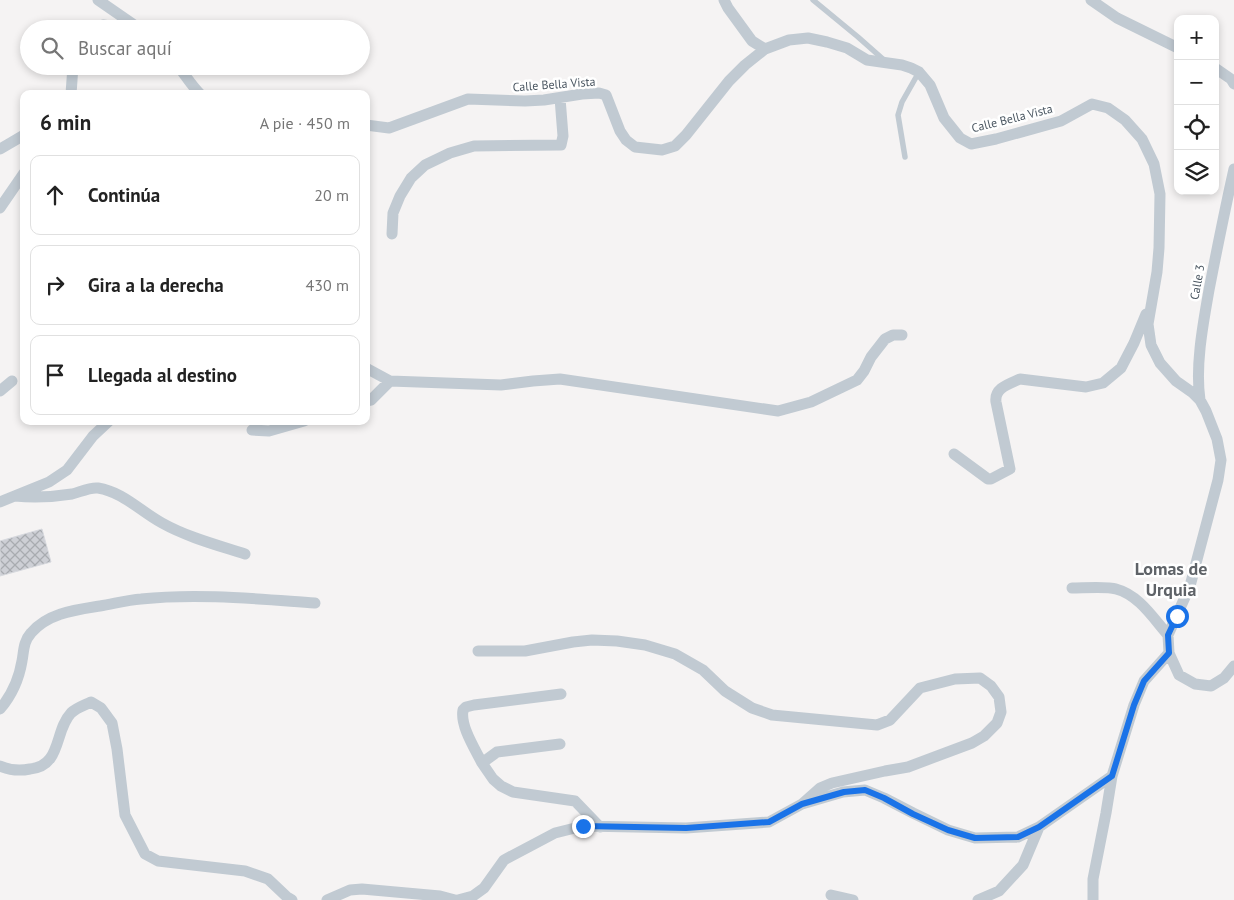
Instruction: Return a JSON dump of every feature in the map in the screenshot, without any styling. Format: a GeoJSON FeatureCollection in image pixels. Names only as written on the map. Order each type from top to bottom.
{"type":"FeatureCollection","features":[{"type":"Feature","properties":{"kind":"street"},"geometry":{"type":"LineString","coordinates":[[98,0],[127,20]]}},
{"type":"Feature","properties":{"kind":"street"},"geometry":{"type":"LineString","coordinates":[[724,0],[752,41],[765,49]]}},
{"type":"Feature","properties":{"kind":"street"},"geometry":{"type":"LineString","coordinates":[[1091,0],[1117,18],[1174,46]]}},
{"type":"Feature","properties":{"kind":"street","name":"Calle Bella Vista"},"geometry":{"type":"LineString","coordinates":[[370,126],[389,128],[468,99],[525,101],[599,93],[606,95],[620,131],[626,140],[635,147],[662,150],[674,146],[686,135],[729,81],[765,49],[789,40],[808,38],[848,48],[867,60],[902,65],[919,72],[930,84],[944,118],[960,138],[971,144],[1061,121],[1092,104],[1108,108],[1126,120],[1142,139],[1154,164],[1160,194],[1157,272],[1148,324],[1151,345],[1160,363],[1196,397]]}},
{"type":"Feature","properties":{"kind":"street"},"geometry":{"type":"LineString","coordinates":[[1219,71],[1231,79],[1234,84]]}},
{"type":"Feature","properties":{"kind":"street"},"geometry":{"type":"LineString","coordinates":[[71,90],[72,75]]}},
{"type":"Feature","properties":{"kind":"street"},"geometry":{"type":"LineString","coordinates":[[186,75],[196,90]]}},
{"type":"Feature","properties":{"kind":"street"},"geometry":{"type":"LineString","coordinates":[[392,234],[393,213],[400,196],[411,178],[425,165],[450,153],[474,146],[561,145],[560,98]]}},
{"type":"Feature","properties":{"kind":"street"},"geometry":{"type":"LineString","coordinates":[[0,149],[20,136]]}},
{"type":"Feature","properties":{"kind":"street","name":"Calle 3"},"geometry":{"type":"LineString","coordinates":[[1196,397],[1202,331],[1234,169]]}},
{"type":"Feature","properties":{"kind":"street"},"geometry":{"type":"LineString","coordinates":[[0,208],[20,180]]}},
{"type":"Feature","properties":{"kind":"street"},"geometry":{"type":"LineString","coordinates":[[954,454],[988,479],[1010,469],[996,402],[995,396],[997,392],[1011,383],[1020,380],[1086,387],[1103,383],[1120,368],[1134,343],[1152,300]]}},
{"type":"Feature","properties":{"kind":"street"},"geometry":{"type":"LineString","coordinates":[[370,370],[390,381],[501,385],[560,379],[778,412],[811,402],[857,380],[885,338],[892,335],[902,335]]}},
{"type":"Feature","properties":{"kind":"street"},"geometry":{"type":"LineString","coordinates":[[0,391],[12,381]]}},
{"type":"Feature","properties":{"kind":"street"},"geometry":{"type":"LineString","coordinates":[[370,400],[390,381]]}},
{"type":"Feature","properties":{"kind":"street"},"geometry":{"type":"LineString","coordinates":[[1196,397],[1206,411],[1217,439],[1221,460],[1218,480],[1190,586],[1168,635],[1169,653],[1179,675],[1195,684],[1211,686],[1224,678],[1234,666]]}},
{"type":"Feature","properties":{"kind":"street"},"geometry":{"type":"LineString","coordinates":[[0,502],[49,482],[67,470],[93,436],[105,425]]}},
{"type":"Feature","properties":{"kind":"street"},"geometry":{"type":"LineString","coordinates":[[252,430],[269,431],[290,425]]}},
{"type":"Feature","properties":{"kind":"street"},"geometry":{"type":"LineString","coordinates":[[15,496],[33,498],[52,497],[95,488],[111,491],[127,499],[161,523],[244,554]]}},
{"type":"Feature","properties":{"kind":"street"},"geometry":{"type":"LineString","coordinates":[[1072,588],[1114,588],[1130,595],[1168,635]]}},
{"type":"Feature","properties":{"kind":"street"},"geometry":{"type":"LineString","coordinates":[[0,709],[8,700],[16,683],[22,662],[24,645],[29,634],[57,614],[150,598],[237,598],[315,602]]}},
{"type":"Feature","properties":{"kind":"street"},"geometry":{"type":"LineString","coordinates":[[478,652],[525,651],[592,640],[618,641],[675,654],[703,670],[725,691],[752,708],[772,715],[877,725],[890,720],[920,688],[955,679],[980,678],[991,686],[999,697],[1002,712],[997,723],[984,736],[972,743],[908,767],[832,783],[820,788],[802,804]]}},
{"type":"Feature","properties":{"kind":"street"},"geometry":{"type":"LineString","coordinates":[[1093,900],[1093,879],[1112,776],[1134,705],[1144,681],[1169,653]]}},
{"type":"Feature","properties":{"kind":"street"},"geometry":{"type":"LineString","coordinates":[[561,694],[466,707],[462,710],[462,714],[466,729],[482,763],[493,779],[501,786],[513,792],[575,801],[600,826]]}},
{"type":"Feature","properties":{"kind":"street"},"geometry":{"type":"LineString","coordinates":[[0,766],[22,770],[38,768],[48,762],[56,749],[63,727],[70,714],[92,702],[102,708],[112,724],[125,815],[145,854],[158,861],[245,870],[268,879],[292,900]]}},
{"type":"Feature","properties":{"kind":"street"},"geometry":{"type":"LineString","coordinates":[[482,763],[497,752],[560,744]]}},
{"type":"Feature","properties":{"kind":"street"},"geometry":{"type":"LineString","coordinates":[[327,900],[350,890],[362,889],[440,896],[457,900],[473,896],[484,888],[504,860],[555,833],[583,826],[686,828],[769,822],[802,804],[844,792],[865,790],[948,830],[975,838],[1018,837],[1039,827],[1112,776]]}},
{"type":"Feature","properties":{"kind":"street"},"geometry":{"type":"LineString","coordinates":[[978,900],[999,890],[1022,865],[1039,827]]}},
{"type":"Feature","properties":{"kind":"street"},"geometry":{"type":"LineString","coordinates":[[831,895],[853,900]]}},
{"type":"Feature","properties":{"kind":"lane"},"geometry":{"type":"LineString","coordinates":[[813,0],[886,62]]}},
{"type":"Feature","properties":{"kind":"lane"},"geometry":{"type":"LineString","coordinates":[[905,157],[898,115],[902,102],[919,72]]}},
{"type":"Feature","properties":{"kind":"building"},"geometry":{"type":"Polygon","coordinates":[[[42,529],[51,562],[0,576],[0,541],[42,529]]]}},
{"type":"Feature","properties":{"kind":"district","name":"Lomas de Urquia"},"geometry":{"type":"Point","coordinates":[1171,578]}},
{"type":"Feature","properties":{"kind":"route"},"geometry":{"type":"LineString","coordinates":[[583,826],[686,828],[769,822],[802,804],[844,792],[865,790],[948,830],[975,838],[1018,837],[1039,827],[1112,776],[1134,705],[1144,681],[1169,653],[1168,635],[1177,616]]}}]}
